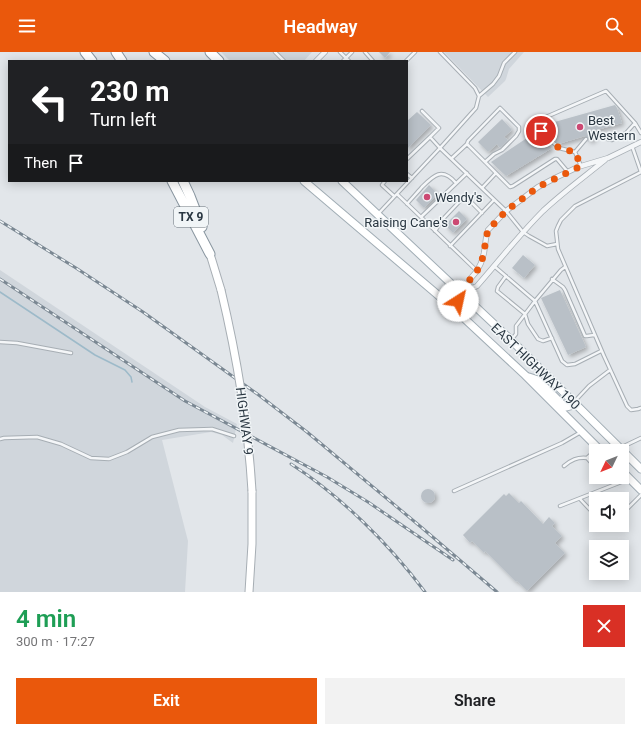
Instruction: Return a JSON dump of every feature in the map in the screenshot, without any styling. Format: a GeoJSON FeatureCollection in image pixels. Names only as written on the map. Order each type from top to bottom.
{"type":"FeatureCollection","features":[{"type":"Feature","properties":{"kind":"highway"},"geometry":{"type":"LineString","coordinates":[[85,52],[91,60]]}},
{"type":"Feature","properties":{"kind":"highway"},"geometry":{"type":"LineString","coordinates":[[154,52],[164,60]]}},
{"type":"Feature","properties":{"kind":"highway"},"geometry":{"type":"LineString","coordinates":[[210,52],[218,60]]}},
{"type":"Feature","properties":{"kind":"highway","name":"HIGHWAY 9"},"geometry":{"type":"LineString","coordinates":[[173,182],[210,254]]}},
{"type":"Feature","properties":{"kind":"highway","name":"HIGHWAY 9"},"geometry":{"type":"LineString","coordinates":[[183,182],[202,228],[210,254]]}},
{"type":"Feature","properties":{"kind":"main road","name":"EAST HIGHWAY 190"},"geometry":{"type":"LineString","coordinates":[[305,182],[452,307],[525,375],[582,432],[591,444]]}},
{"type":"Feature","properties":{"kind":"main road","name":"EAST HIGHWAY 190"},"geometry":{"type":"LineString","coordinates":[[343,182],[465,293],[616,444]]}},
{"type":"Feature","properties":{"kind":"main road","name":"HIGHWAY 9"},"geometry":{"type":"LineString","coordinates":[[210,254],[221,290],[235,352],[242,395],[250,464],[252,491],[252,536],[249,592]]}},
{"type":"Feature","properties":{"kind":"main road"},"geometry":{"type":"LineString","coordinates":[[525,375],[538,380],[563,406],[570,406],[574,402]]}},
{"type":"Feature","properties":{"kind":"main road","name":"EAST HIGHWAY 190"},"geometry":{"type":"LineString","coordinates":[[629,457],[640,468]]}},
{"type":"Feature","properties":{"kind":"main road"},"geometry":{"type":"LineString","coordinates":[[629,479],[641,490]]}},
{"type":"Feature","properties":{"kind":"street"},"geometry":{"type":"LineString","coordinates":[[317,60],[325,52]]}},
{"type":"Feature","properties":{"kind":"street"},"geometry":{"type":"LineString","coordinates":[[465,293],[470,279],[477,271],[481,263],[488,230],[506,211],[538,187],[581,166],[608,158],[641,142]]}},
{"type":"Feature","properties":{"kind":"street"},"geometry":{"type":"LineString","coordinates":[[452,307],[465,293],[477,286],[543,210],[608,158]]}},
{"type":"Feature","properties":{"kind":"lane"},"geometry":{"type":"LineString","coordinates":[[275,52],[283,60]]}},
{"type":"Feature","properties":{"kind":"lane"},"geometry":{"type":"LineString","coordinates":[[340,52],[346,58],[352,52]]}},
{"type":"Feature","properties":{"kind":"lane"},"geometry":{"type":"LineString","coordinates":[[365,52],[372,60]]}},
{"type":"Feature","properties":{"kind":"lane"},"geometry":{"type":"LineString","coordinates":[[407,60],[415,52]]}},
{"type":"Feature","properties":{"kind":"lane"},"geometry":{"type":"LineString","coordinates":[[440,52],[475,88],[479,96]]}},
{"type":"Feature","properties":{"kind":"lane"},"geometry":{"type":"LineString","coordinates":[[377,214],[476,108],[479,96],[493,84],[499,76],[504,63],[515,52]]}},
{"type":"Feature","properties":{"kind":"lane"},"geometry":{"type":"LineString","coordinates":[[575,152],[559,148],[541,131],[540,124],[546,117],[606,91],[635,123],[641,133]]}},
{"type":"Feature","properties":{"kind":"lane"},"geometry":{"type":"LineString","coordinates":[[452,158],[500,108],[519,127],[519,131],[502,150],[494,154],[485,162]]}},
{"type":"Feature","properties":{"kind":"lane"},"geometry":{"type":"LineString","coordinates":[[408,158],[439,128],[422,111]]}},
{"type":"Feature","properties":{"kind":"lane"},"geometry":{"type":"LineString","coordinates":[[594,136],[612,140],[626,133],[635,123]]}},
{"type":"Feature","properties":{"kind":"lane"},"geometry":{"type":"LineString","coordinates":[[430,137],[506,211],[523,232],[547,246],[557,244]]}},
{"type":"Feature","properties":{"kind":"lane"},"geometry":{"type":"LineString","coordinates":[[575,152],[586,139]]}},
{"type":"Feature","properties":{"kind":"lane"},"geometry":{"type":"LineString","coordinates":[[467,144],[510,187],[555,159],[560,161],[569,172]]}},
{"type":"Feature","properties":{"kind":"lane"},"geometry":{"type":"LineString","coordinates":[[632,146],[641,172],[575,206],[561,220],[556,231],[558,249],[565,267],[601,351],[627,406],[631,410],[641,408]]}},
{"type":"Feature","properties":{"kind":"lane"},"geometry":{"type":"LineString","coordinates":[[575,152],[581,166]]}},
{"type":"Feature","properties":{"kind":"lane"},"geometry":{"type":"LineString","coordinates":[[421,218],[467,173]]}},
{"type":"Feature","properties":{"kind":"lane"},"geometry":{"type":"LineString","coordinates":[[482,188],[496,173]]}},
{"type":"Feature","properties":{"kind":"lane"},"geometry":{"type":"LineString","coordinates":[[407,204],[433,176],[444,174],[456,183]]}},
{"type":"Feature","properties":{"kind":"lane"},"geometry":{"type":"LineString","coordinates":[[408,175],[412,178]]}},
{"type":"Feature","properties":{"kind":"lane"},"geometry":{"type":"LineString","coordinates":[[379,182],[394,196]]}},
{"type":"Feature","properties":{"kind":"lane"},"geometry":{"type":"LineString","coordinates":[[397,194],[477,271]]}},
{"type":"Feature","properties":{"kind":"lane"},"geometry":{"type":"LineString","coordinates":[[435,230],[442,220],[459,202],[466,197],[482,213]]}},
{"type":"Feature","properties":{"kind":"lane"},"geometry":{"type":"LineString","coordinates":[[450,246],[494,200]]}},
{"type":"Feature","properties":{"kind":"lane"},"geometry":{"type":"LineString","coordinates":[[494,266],[535,301],[562,361],[567,365],[575,364],[601,351]]}},
{"type":"Feature","properties":{"kind":"lane"},"geometry":{"type":"LineString","coordinates":[[511,340],[516,334],[516,326],[552,279],[565,267]]}},
{"type":"Feature","properties":{"kind":"lane"},"geometry":{"type":"LineString","coordinates":[[506,276],[498,287],[497,291],[525,314],[528,324],[538,339],[543,341],[552,338]]}},
{"type":"Feature","properties":{"kind":"lane"},"geometry":{"type":"LineString","coordinates":[[552,279],[565,290],[585,336],[594,335]]}},
{"type":"Feature","properties":{"kind":"lane"},"geometry":{"type":"LineString","coordinates":[[0,342],[17,343],[71,352]]}},
{"type":"Feature","properties":{"kind":"lane"},"geometry":{"type":"LineString","coordinates":[[574,402],[589,386],[610,370]]}},
{"type":"Feature","properties":{"kind":"lane"},"geometry":{"type":"LineString","coordinates":[[0,439],[37,437],[61,444],[91,458],[108,459],[128,452],[152,437],[179,430],[212,429],[234,436]]}},
{"type":"Feature","properties":{"kind":"lane"},"geometry":{"type":"LineString","coordinates":[[454,491],[562,443],[582,432]]}},
{"type":"Feature","properties":{"kind":"lane"},"geometry":{"type":"LineString","coordinates":[[628,444],[641,438]]}},
{"type":"Feature","properties":{"kind":"lane"},"geometry":{"type":"LineString","coordinates":[[564,466],[576,458],[586,458],[589,456]]}},
{"type":"Feature","properties":{"kind":"lane"},"geometry":{"type":"LineString","coordinates":[[586,458],[589,461]]}},
{"type":"Feature","properties":{"kind":"lane"},"geometry":{"type":"LineString","coordinates":[[560,506],[617,484]]}},
{"type":"Feature","properties":{"kind":"lane"},"geometry":{"type":"LineString","coordinates":[[629,507],[641,495]]}},
{"type":"Feature","properties":{"kind":"lane"},"geometry":{"type":"LineString","coordinates":[[580,499],[589,509]]}},
{"type":"Feature","properties":{"kind":"shaded area"},"geometry":{"type":"Polygon","coordinates":[[[221,52],[312,52],[305,60],[229,60],[221,52]]]}},
{"type":"Feature","properties":{"kind":"shaded area"},"geometry":{"type":"Polygon","coordinates":[[[444,52],[524,52],[509,69],[505,81],[488,97],[444,52]]]}},
{"type":"Feature","properties":{"kind":"shaded area"},"geometry":{"type":"Polygon","coordinates":[[[0,270],[205,407],[237,424],[233,443],[222,435],[211,432],[162,440],[188,541],[185,592],[0,592],[0,270]]]}},
{"type":"Feature","properties":{"kind":"building"},"geometry":{"type":"Polygon","coordinates":[[[379,52],[390,52],[385,58],[379,52]]]}},
{"type":"Feature","properties":{"kind":"building","name":"Best Western"},"geometry":{"type":"Polygon","coordinates":[[[615,105],[622,123],[593,131],[594,134],[592,136],[595,139],[587,142],[589,140],[585,136],[558,144],[556,142],[551,123],[615,105]]]}},
{"type":"Feature","properties":{"kind":"building"},"geometry":{"type":"Polygon","coordinates":[[[417,112],[431,125],[408,148],[408,120],[417,112]]]}},
{"type":"Feature","properties":{"kind":"building"},"geometry":{"type":"Polygon","coordinates":[[[502,119],[512,130],[504,137],[508,140],[500,148],[497,144],[488,152],[478,142],[502,119]]]}},
{"type":"Feature","properties":{"kind":"building"},"geometry":{"type":"Polygon","coordinates":[[[536,132],[552,148],[506,176],[491,162],[536,132]]]}},
{"type":"Feature","properties":{"kind":"building","name":"Wendy's"},"geometry":{"type":"Polygon","coordinates":[[[429,185],[438,194],[424,208],[416,200],[429,185]]]}},
{"type":"Feature","properties":{"kind":"building","name":"Raising Cane's"},"geometry":{"type":"Polygon","coordinates":[[[459,211],[467,219],[453,233],[445,225],[459,211]]]}},
{"type":"Feature","properties":{"kind":"building"},"geometry":{"type":"Polygon","coordinates":[[[523,255],[535,265],[524,278],[512,268],[523,255]]]}},
{"type":"Feature","properties":{"kind":"building"},"geometry":{"type":"Polygon","coordinates":[[[560,290],[586,347],[568,355],[541,298],[560,290]]]}},
{"type":"Feature","properties":{"kind":"building"},"geometry":{"type":"Polygon","coordinates":[[[425,489],[431,489],[435,493],[435,499],[431,503],[425,503],[421,499],[421,493],[425,489]]]}},
{"type":"Feature","properties":{"kind":"building"},"geometry":{"type":"Polygon","coordinates":[[[509,493],[519,503],[521,501],[543,524],[549,517],[555,523],[552,526],[562,536],[555,543],[565,553],[527,591],[485,551],[484,553],[472,541],[470,543],[463,535],[504,494],[506,496],[509,493]]]}},
{"type":"Feature","properties":{"kind":"waterway"},"geometry":{"type":"LineString","coordinates":[[0,292],[95,355],[125,370],[131,377],[132,382]]}},
{"type":"Feature","properties":{"kind":"railway"},"geometry":{"type":"LineString","coordinates":[[0,221],[143,312],[260,396],[307,432],[497,592]]}},
{"type":"Feature","properties":{"kind":"railway"},"geometry":{"type":"LineString","coordinates":[[0,279],[185,401],[327,477],[368,502],[453,560]]}},
{"type":"Feature","properties":{"kind":"railway"},"geometry":{"type":"LineString","coordinates":[[291,464],[328,491],[364,522],[411,574],[425,592]]}},
{"type":"Feature","properties":{"kind":"place","name":"Best Western"},"geometry":{"type":"Point","coordinates":[580,127]}},
{"type":"Feature","properties":{"kind":"place","name":"Wendy's"},"geometry":{"type":"Point","coordinates":[427,197]}},
{"type":"Feature","properties":{"kind":"place","name":"Raising Cane's"},"geometry":{"type":"Point","coordinates":[456,222]}},
{"type":"Feature","properties":{"kind":"route"},"geometry":{"type":"LineString","coordinates":[[458,301],[468,290],[470,279],[477,271],[481,263],[488,230],[519,200],[538,187],[581,166],[575,152],[559,148],[541,131]]}}]}
